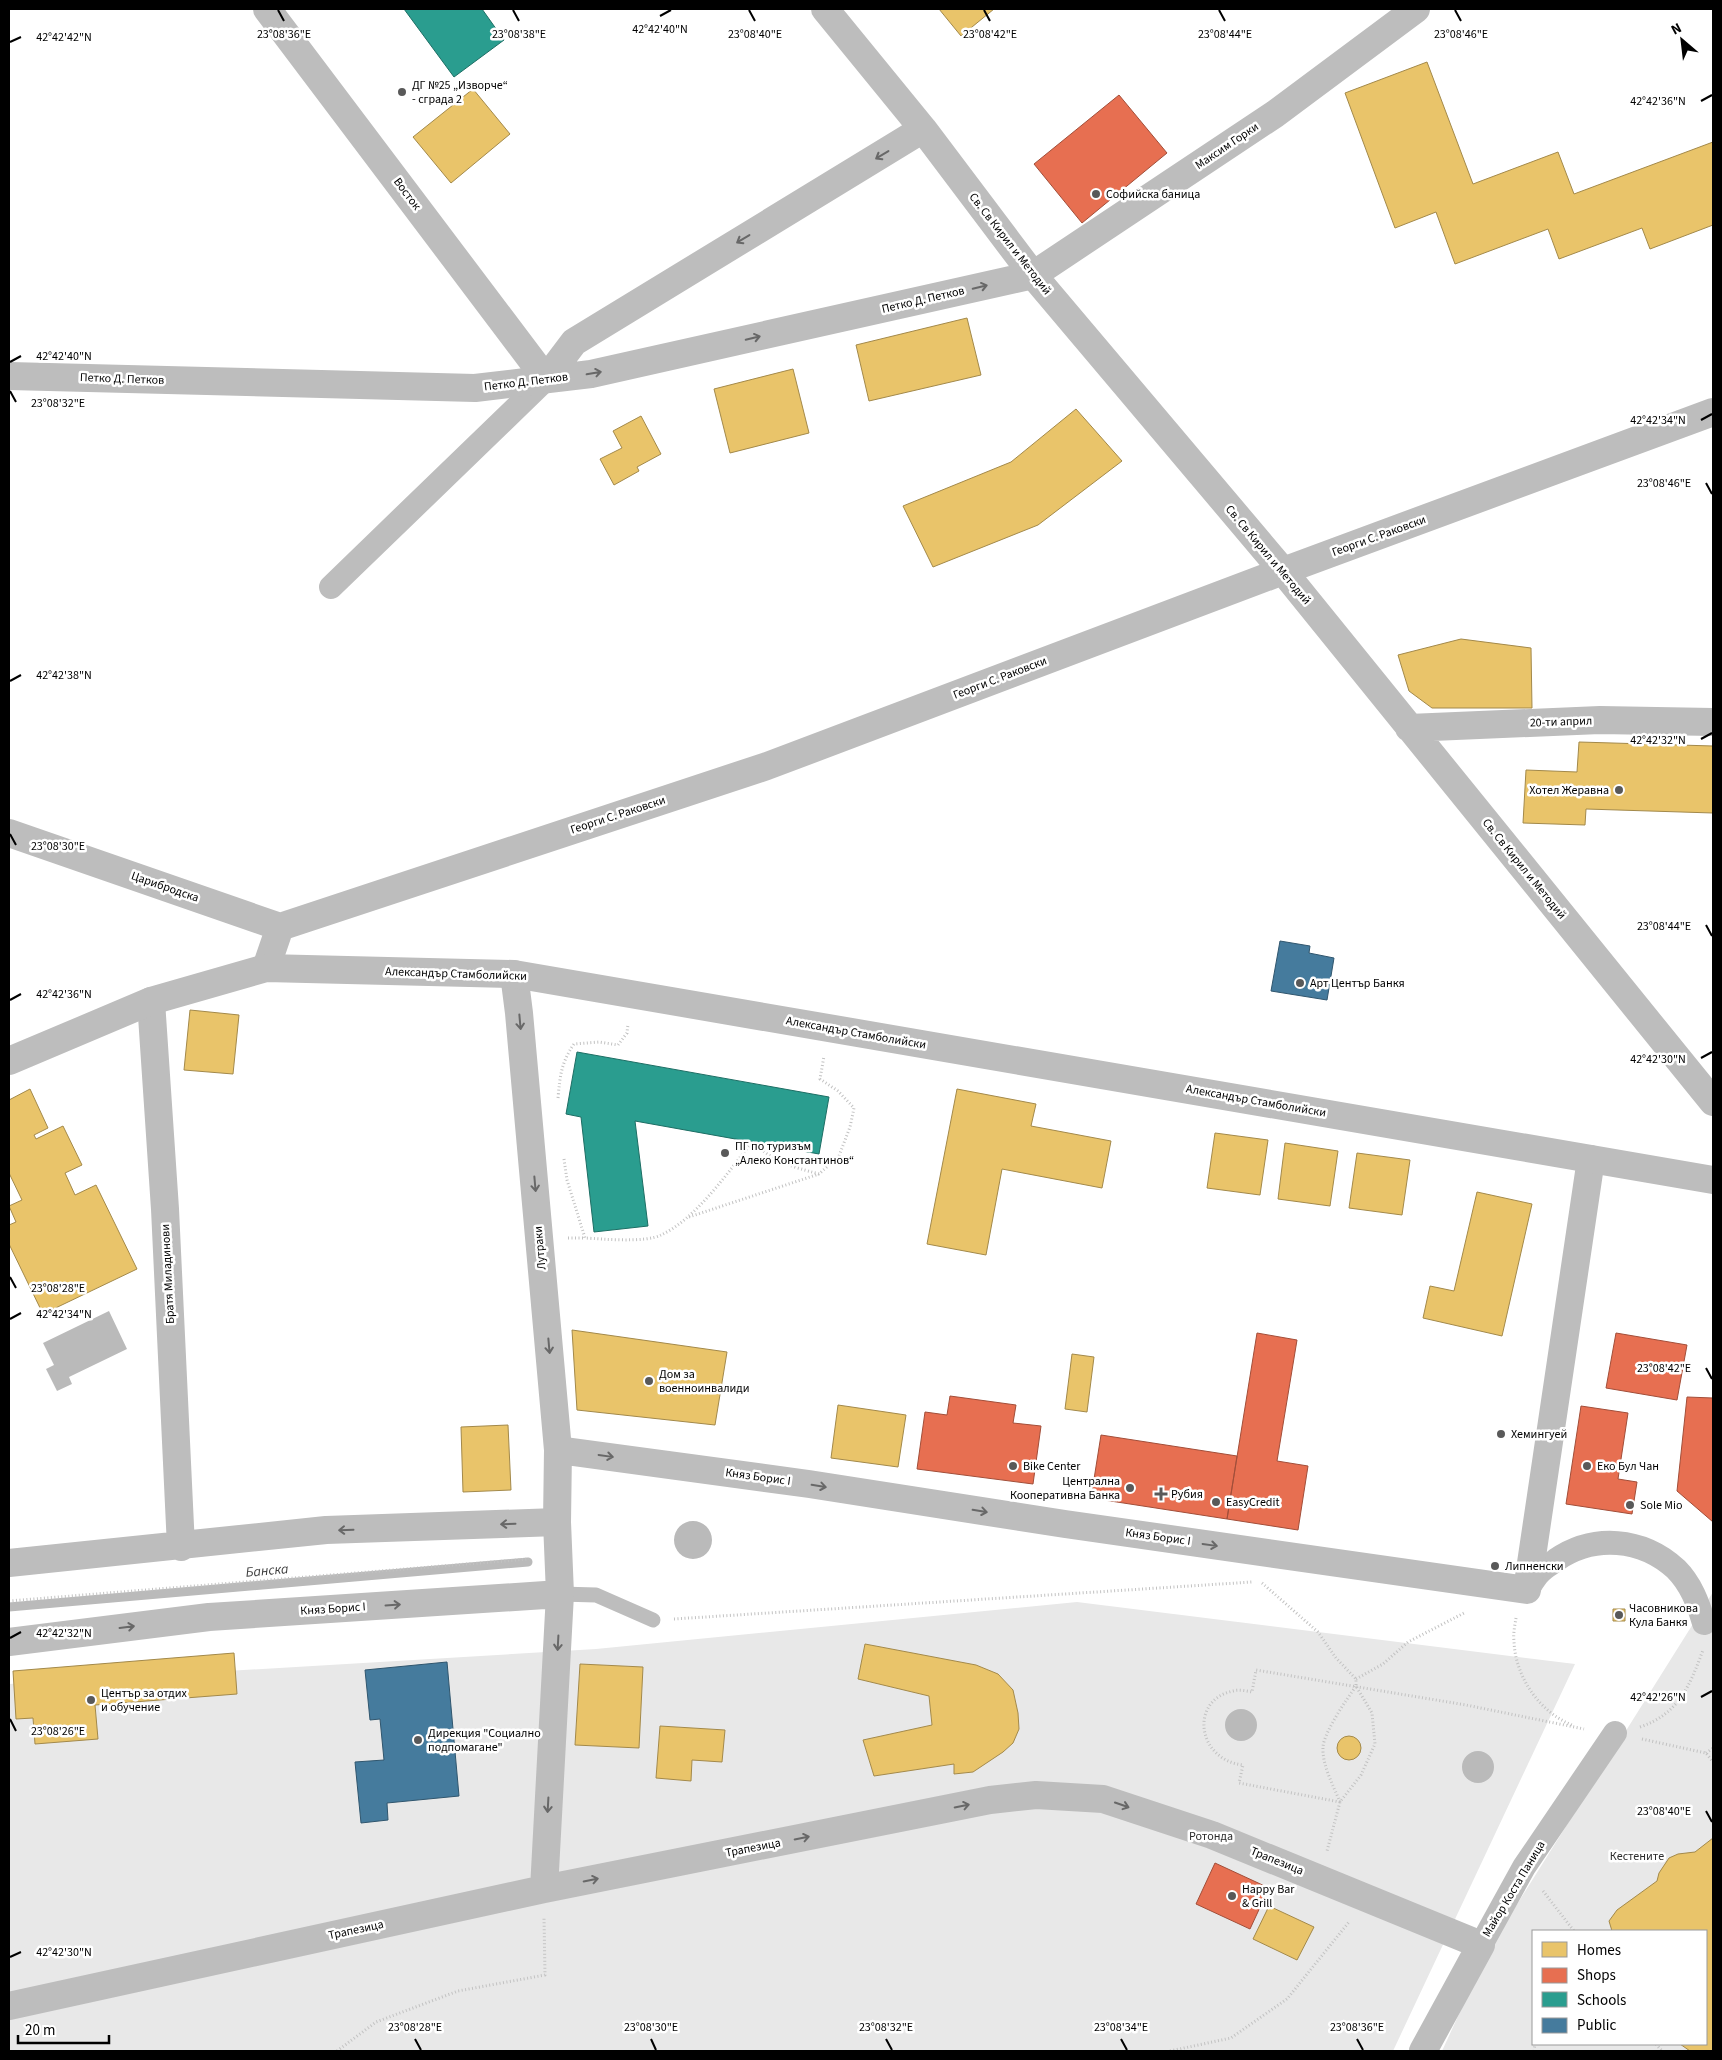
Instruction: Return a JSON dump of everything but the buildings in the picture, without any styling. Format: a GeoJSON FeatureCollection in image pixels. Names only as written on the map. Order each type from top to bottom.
{"type":"FeatureCollection","features":[{"type":"Feature","properties":{"kind":"street","name":"Восток"},"geometry":{"type":"LineString","coordinates":[[267,9],[546,379]]}},
{"type":"Feature","properties":{"kind":"street","name":"Св. Св Кирил и Методий"},"geometry":{"type":"LineString","coordinates":[[825,9],[923,129],[1033,276],[1283,572],[1713,1102]]}},
{"type":"Feature","properties":{"kind":"street","name":"Максим Горки"},"geometry":{"type":"LineString","coordinates":[[1033,276],[1275,114],[1416,9]]}},
{"type":"Feature","properties":{"kind":"street"},"geometry":{"type":"LineString","coordinates":[[331,587],[546,379],[574,342],[923,129]]}},
{"type":"Feature","properties":{"kind":"street","name":"Петко Д. Петков"},"geometry":{"type":"LineString","coordinates":[[9,376],[475,388],[591,374],[1033,276]]}},
{"type":"Feature","properties":{"kind":"street","name":"Георги С. Раковски"},"geometry":{"type":"LineString","coordinates":[[280,927],[767,766],[1713,412]]}},
{"type":"Feature","properties":{"kind":"street","name":"20-ти април"},"geometry":{"type":"LineString","coordinates":[[1409,728],[1600,720],[1713,722]]}},
{"type":"Feature","properties":{"kind":"street","name":"Царибродска"},"geometry":{"type":"LineString","coordinates":[[9,833],[280,927]]}},
{"type":"Feature","properties":{"kind":"street"},"geometry":{"type":"LineString","coordinates":[[266,968],[280,927]]}},
{"type":"Feature","properties":{"kind":"street","name":"Александър Стамболийски"},"geometry":{"type":"LineString","coordinates":[[9,1061],[151,1001],[266,968],[514,974],[1713,1180]]}},
{"type":"Feature","properties":{"kind":"street","name":"Лутраки"},"geometry":{"type":"LineString","coordinates":[[514,974],[520,1013],[558,1450],[557,1522],[560,1594],[544,1889]]}},
{"type":"Feature","properties":{"kind":"street","name":"Братя Миладинови"},"geometry":{"type":"LineString","coordinates":[[151,1001],[165,1210],[181,1547]]}},
{"type":"Feature","properties":{"kind":"street"},"geometry":{"type":"LineString","coordinates":[[1527,1590],[1590,1159]]}},
{"type":"Feature","properties":{"kind":"street","name":"Княз Борис I"},"geometry":{"type":"LineString","coordinates":[[558,1450],[809,1484],[1064,1524],[1527,1590]]}},
{"type":"Feature","properties":{"kind":"street"},"geometry":{"type":"LineString","coordinates":[[9,1563],[181,1547],[326,1530],[557,1522]]}},
{"type":"Feature","properties":{"kind":"street"},"geometry":{"type":"LineString","coordinates":[[1527,1590],[1541,1571],[1562,1556],[1588,1544],[1632,1545],[1658,1555],[1677,1570],[1691,1589],[1699,1605],[1704,1623]]}},
{"type":"Feature","properties":{"kind":"street","name":"Княз Борис I"},"geometry":{"type":"LineString","coordinates":[[9,1642],[209,1617],[560,1594]]}},
{"type":"Feature","properties":{"kind":"street","name":"Майор Коста Паница"},"geometry":{"type":"LineString","coordinates":[[1423,2051],[1524,1867],[1615,1732]]}},
{"type":"Feature","properties":{"kind":"street","name":"Трапезица"},"geometry":{"type":"LineString","coordinates":[[9,2006],[544,1889],[990,1800],[1036,1795],[1103,1798],[1212,1835],[1481,1945]]}},
{"type":"Feature","properties":{"kind":"lane","name":"Княз Борис I"},"geometry":{"type":"LineString","coordinates":[[560,1594],[596,1595],[653,1620]]}},
{"type":"Feature","properties":{"kind":"path"},"geometry":{"type":"LineString","coordinates":[[558,1102],[564,1059],[574,1044],[599,1042],[618,1045],[627,1033],[629,1018]]}},
{"type":"Feature","properties":{"kind":"path"},"geometry":{"type":"LineString","coordinates":[[687,1217],[819,1174],[839,1156],[850,1127],[854,1108],[838,1091],[820,1079],[825,1054]]}},
{"type":"Feature","properties":{"kind":"path"},"geometry":{"type":"LineString","coordinates":[[563,1154],[584,1238],[624,1240],[660,1236],[687,1217],[710,1194],[752,1142],[767,1155],[784,1164],[819,1174]]}},
{"type":"Feature","properties":{"kind":"path"},"geometry":{"type":"LineString","coordinates":[[9,1601],[534,1558]]}},
{"type":"Feature","properties":{"kind":"path"},"geometry":{"type":"LineString","coordinates":[[653,1620],[1260,1582],[1318,1632],[1336,1658],[1356,1679],[1356,1686],[1372,1713],[1375,1744],[1361,1775],[1340,1802],[1320,1879]]}},
{"type":"Feature","properties":{"kind":"path"},"geometry":{"type":"LineString","coordinates":[[1340,1802],[1238,1784],[1243,1765],[1235,1764],[1222,1758],[1211,1749],[1205,1737],[1205,1718],[1212,1704],[1223,1693],[1235,1690],[1252,1692],[1256,1670],[1466,1705],[1587,1730],[1569,1724],[1554,1715],[1537,1700],[1525,1682],[1517,1660],[1514,1640],[1516,1618],[1527,1590]]}},
{"type":"Feature","properties":{"kind":"path"},"geometry":{"type":"LineString","coordinates":[[1356,1679],[1383,1664],[1408,1642],[1469,1610]]}},
{"type":"Feature","properties":{"kind":"path"},"geometry":{"type":"LineString","coordinates":[[1615,1732],[1643,1726],[1670,1710],[1683,1697],[1693,1678],[1704,1648],[1704,1623]]}},
{"type":"Feature","properties":{"kind":"path"},"geometry":{"type":"LineString","coordinates":[[1340,1802],[1328,1774],[1323,1746],[1336,1715],[1356,1686]]}},
{"type":"Feature","properties":{"kind":"path"},"geometry":{"type":"LineString","coordinates":[[1615,1732],[1706,1754],[1713,1762]]}},
{"type":"Feature","properties":{"kind":"path"},"geometry":{"type":"LineString","coordinates":[[1706,1754],[1713,1748]]}},
{"type":"Feature","properties":{"kind":"path"},"geometry":{"type":"LineString","coordinates":[[1524,1867],[1573,1930]]}},
{"type":"Feature","properties":{"kind":"path"},"geometry":{"type":"LineString","coordinates":[[336,2051],[376,2022],[458,1991],[545,1975],[544,1889]]}},
{"type":"Feature","properties":{"kind":"path"},"geometry":{"type":"LineString","coordinates":[[1170,2051],[1230,2038],[1287,1999],[1368,1898]]}},
{"type":"Feature","properties":{"kind":"green space","name":"Кестените"},"geometry":{"type":"Polygon","coordinates":[[[1713,1592],[1713,2051],[1442,2051],[1489,1949],[1713,1592]]]}},
{"type":"Feature","properties":{"kind":"green space","name":"Ротонда"},"geometry":{"type":"Polygon","coordinates":[[[1077,1602],[1575,1664],[1393,2051],[9,2051],[9,1684],[596,1649],[1077,1602]],[[865,1644],[859,1679],[929,1696],[932,1725],[863,1740],[874,1776],[954,1764],[954,1774],[973,1772],[1013,1743],[1019,1729],[1013,1690],[998,1674],[976,1665],[865,1644]],[[580,1664],[575,1745],[639,1748],[643,1667],[580,1664]],[[660,1726],[656,1778],[691,1780],[692,1760],[724,1730],[660,1726]]]}},
{"type":"Feature","properties":{"kind":"shaded area"},"geometry":{"type":"Polygon","coordinates":[[[109,1311],[127,1349],[69,1377],[72,1384],[57,1391],[46,1369],[54,1365],[43,1343],[109,1311]]]}},
{"type":"Feature","properties":{"kind":"shaded area"},"geometry":{"type":"Polygon","coordinates":[[[693,1521],[706,1527],[712,1540],[706,1553],[693,1559],[680,1553],[674,1540],[680,1527],[693,1521]]]}},
{"type":"Feature","properties":{"kind":"shaded area"},"geometry":{"type":"Polygon","coordinates":[[[1241,1709],[1253,1713],[1257,1725],[1253,1737],[1241,1741],[1229,1737],[1225,1725],[1229,1713],[1241,1709]]]}},
{"type":"Feature","properties":{"kind":"shaded area"},"geometry":{"type":"Polygon","coordinates":[[[1478,1751],[1490,1755],[1494,1767],[1490,1779],[1478,1783],[1466,1779],[1462,1767],[1466,1755],[1478,1751]]]}},
{"type":"Feature","properties":{"kind":"waterway","name":"Банска"},"geometry":{"type":"LineString","coordinates":[[9,1607],[528,1562]]}},
{"type":"Feature","properties":{"kind":"place","name":"ДГ №25 „Изворче“ - сграда 2"},"geometry":{"type":"Point","coordinates":[402,92]}},
{"type":"Feature","properties":{"kind":"place","name":"Софийска баница"},"geometry":{"type":"Point","coordinates":[1096,194]}},
{"type":"Feature","properties":{"kind":"place","name":"Хотел Жеравна"},"geometry":{"type":"Point","coordinates":[1619,790]}},
{"type":"Feature","properties":{"kind":"place","name":"Арт Център Банкя"},"geometry":{"type":"Point","coordinates":[1300,983]}},
{"type":"Feature","properties":{"kind":"place","name":"ПГ по туризъм „Алеко Константинов“"},"geometry":{"type":"Point","coordinates":[725,1153]}},
{"type":"Feature","properties":{"kind":"place","name":"Дом за военноинвалиди"},"geometry":{"type":"Point","coordinates":[649,1381]}},
{"type":"Feature","properties":{"kind":"place","name":"Хемингуей"},"geometry":{"type":"Point","coordinates":[1501,1434]}},
{"type":"Feature","properties":{"kind":"place","name":"Bike Center"},"geometry":{"type":"Point","coordinates":[1013,1466]}},
{"type":"Feature","properties":{"kind":"place","name":"Еко Бул Чан"},"geometry":{"type":"Point","coordinates":[1587,1466]}},
{"type":"Feature","properties":{"kind":"place","name":"Централна Кооперативна Банка"},"geometry":{"type":"Point","coordinates":[1130,1488]}},
{"type":"Feature","properties":{"kind":"place","name":"Рубия"},"geometry":{"type":"Point","coordinates":[1161,1494]}},
{"type":"Feature","properties":{"kind":"place","name":"EasyCredit"},"geometry":{"type":"Point","coordinates":[1216,1502]}},
{"type":"Feature","properties":{"kind":"place","name":"Sole Mio"},"geometry":{"type":"Point","coordinates":[1630,1505]}},
{"type":"Feature","properties":{"kind":"place","name":"Липненски"},"geometry":{"type":"Point","coordinates":[1495,1566]}},
{"type":"Feature","properties":{"kind":"place","name":"Часовникова Кула Банкя"},"geometry":{"type":"Point","coordinates":[1619,1615]}},
{"type":"Feature","properties":{"kind":"place","name":"Център за отдих и обучение"},"geometry":{"type":"Point","coordinates":[91,1700]}},
{"type":"Feature","properties":{"kind":"place","name":"Дирекция \"Социално подпомагане\""},"geometry":{"type":"Point","coordinates":[418,1740]}},
{"type":"Feature","properties":{"kind":"place","name":"Happy Bar & Grill"},"geometry":{"type":"Point","coordinates":[1232,1896]}}]}
